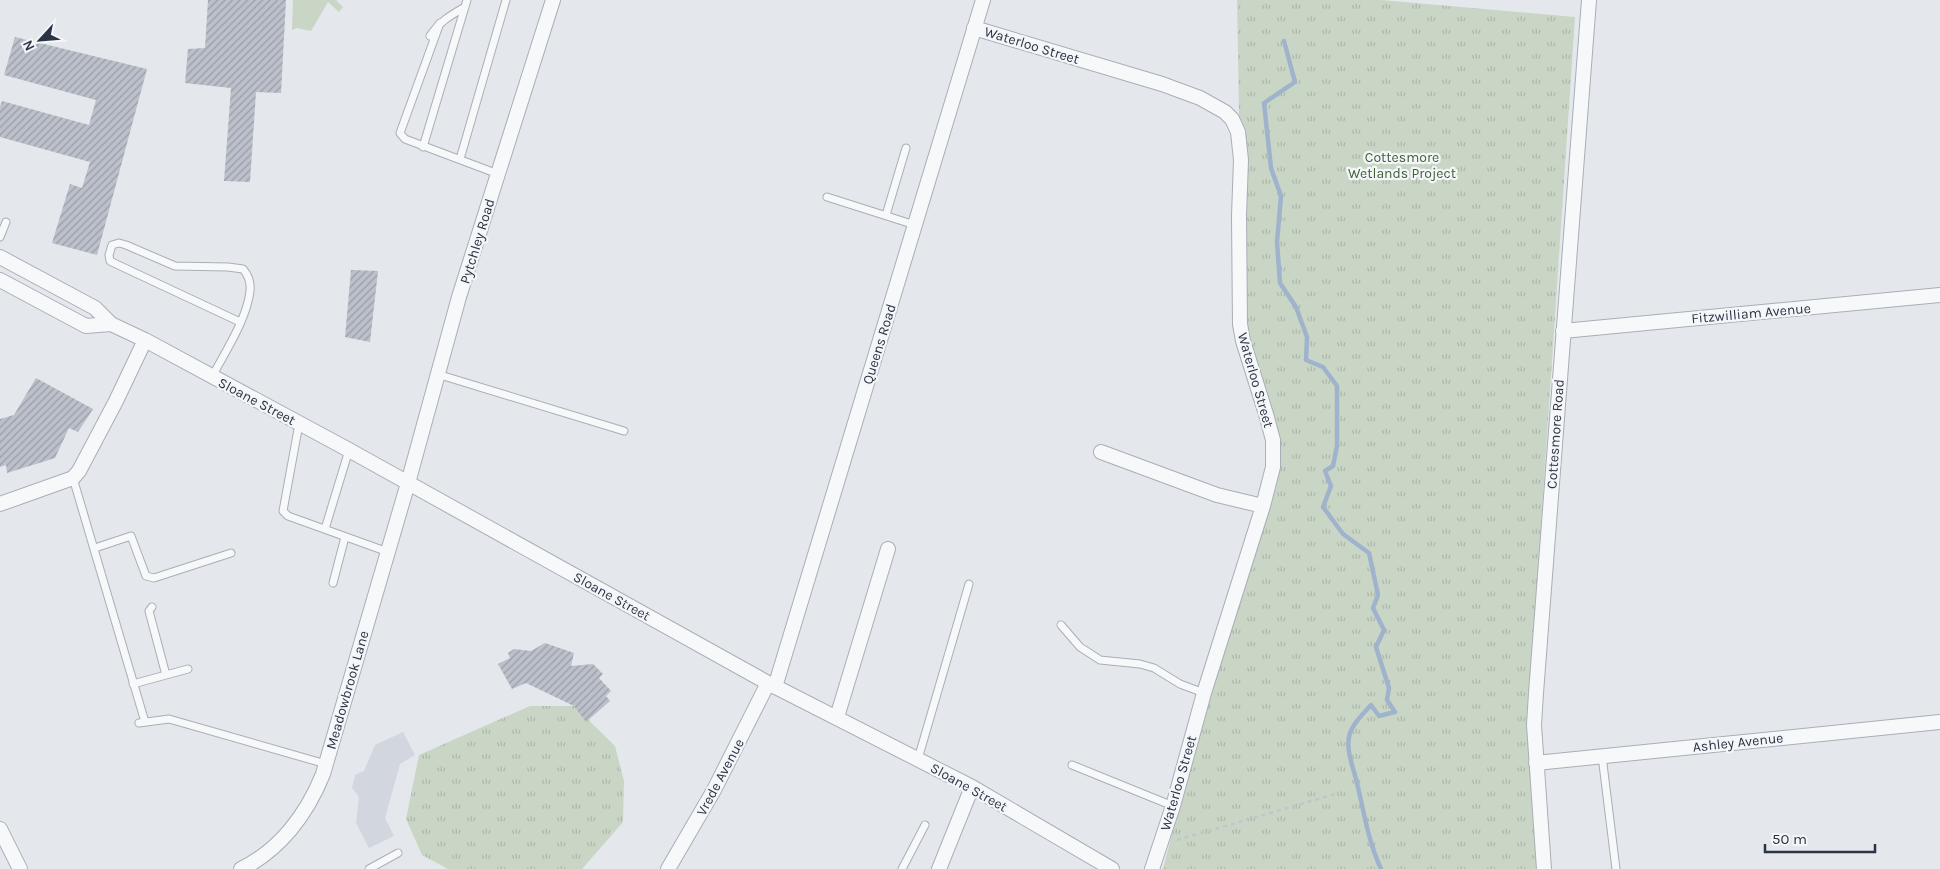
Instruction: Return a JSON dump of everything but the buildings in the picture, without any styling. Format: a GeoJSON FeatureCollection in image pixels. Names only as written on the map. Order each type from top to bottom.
{"type":"FeatureCollection","features":[{"type":"Feature","properties":{"kind":"street","name":"Pytchley Road"},"geometry":{"type":"LineString","coordinates":[[408,483],[437,374],[552,0]]}},
{"type":"Feature","properties":{"kind":"street","name":"Queens Road"},"geometry":{"type":"LineString","coordinates":[[772,685],[983,0]]}},
{"type":"Feature","properties":{"kind":"street","name":"Cottesmore Road"},"geometry":{"type":"LineString","coordinates":[[1544,869],[1534,725],[1589,0]]}},
{"type":"Feature","properties":{"kind":"street","name":"Waterloo Street"},"geometry":{"type":"LineString","coordinates":[[974,28],[1162,84],[1200,98],[1225,112],[1236,125],[1241,160],[1239,226],[1240,324],[1243,341],[1273,440],[1273,467],[1263,506],[1204,693],[1173,806],[1152,869]]}},
{"type":"Feature","properties":{"kind":"street","name":"Sloane Street"},"geometry":{"type":"LineString","coordinates":[[0,257],[95,308],[111,324],[145,340],[349,450],[772,685],[972,787],[1112,869]]}},
{"type":"Feature","properties":{"kind":"street","name":"Sloane Street"},"geometry":{"type":"LineString","coordinates":[[0,280],[86,326],[111,324]]}},
{"type":"Feature","properties":{"kind":"street","name":"Fitzwilliam Avenue"},"geometry":{"type":"LineString","coordinates":[[1563,331],[1940,295]]}},
{"type":"Feature","properties":{"kind":"street"},"geometry":{"type":"LineString","coordinates":[[0,504],[73,478],[79,471],[116,401],[145,340]]}},
{"type":"Feature","properties":{"kind":"street"},"geometry":{"type":"LineString","coordinates":[[1101,452],[1217,494],[1263,506]]}},
{"type":"Feature","properties":{"kind":"street","name":"Meadowbrook Lane"},"geometry":{"type":"LineString","coordinates":[[241,869],[251,864],[276,845],[296,824],[313,798],[326,764],[408,483]]}},
{"type":"Feature","properties":{"kind":"street"},"geometry":{"type":"LineString","coordinates":[[837,717],[888,549]]}},
{"type":"Feature","properties":{"kind":"street","name":"Vrede Avenue"},"geometry":{"type":"LineString","coordinates":[[668,869],[772,685]]}},
{"type":"Feature","properties":{"kind":"street","name":"Ashley Avenue"},"geometry":{"type":"LineString","coordinates":[[1536,763],[1940,722]]}},
{"type":"Feature","properties":{"kind":"street"},"geometry":{"type":"LineString","coordinates":[[939,869],[972,787]]}},
{"type":"Feature","properties":{"kind":"street"},"geometry":{"type":"LineString","coordinates":[[0,829],[20,869]]}},
{"type":"Feature","properties":{"kind":"lane"},"geometry":{"type":"LineString","coordinates":[[460,159],[506,0]]}},
{"type":"Feature","properties":{"kind":"lane"},"geometry":{"type":"LineString","coordinates":[[423,147],[466,3]]}},
{"type":"Feature","properties":{"kind":"lane"},"geometry":{"type":"LineString","coordinates":[[466,3],[440,23],[400,133],[405,139],[423,147],[498,174]]}},
{"type":"Feature","properties":{"kind":"lane"},"geometry":{"type":"LineString","coordinates":[[886,215],[906,148]]}},
{"type":"Feature","properties":{"kind":"lane"},"geometry":{"type":"LineString","coordinates":[[827,197],[915,225]]}},
{"type":"Feature","properties":{"kind":"lane"},"geometry":{"type":"LineString","coordinates":[[0,234],[6,222]]}},
{"type":"Feature","properties":{"kind":"lane"},"geometry":{"type":"LineString","coordinates":[[212,377],[240,322],[247,307],[250,289],[248,276],[243,269],[175,266],[120,243],[112,246],[109,255],[110,261],[240,322]]}},
{"type":"Feature","properties":{"kind":"lane"},"geometry":{"type":"LineString","coordinates":[[437,374],[624,431]]}},
{"type":"Feature","properties":{"kind":"lane"},"geometry":{"type":"LineString","coordinates":[[299,424],[283,510],[288,516],[388,552]]}},
{"type":"Feature","properties":{"kind":"lane"},"geometry":{"type":"LineString","coordinates":[[325,529],[349,450]]}},
{"type":"Feature","properties":{"kind":"lane"},"geometry":{"type":"LineString","coordinates":[[73,478],[133,684],[142,722],[169,719],[326,764]]}},
{"type":"Feature","properties":{"kind":"lane"},"geometry":{"type":"LineString","coordinates":[[94,548],[131,536],[146,576],[154,578],[231,553]]}},
{"type":"Feature","properties":{"kind":"lane"},"geometry":{"type":"LineString","coordinates":[[333,582],[345,537]]}},
{"type":"Feature","properties":{"kind":"lane"},"geometry":{"type":"LineString","coordinates":[[918,759],[969,584]]}},
{"type":"Feature","properties":{"kind":"lane"},"geometry":{"type":"LineString","coordinates":[[152,607],[149,611],[166,675]]}},
{"type":"Feature","properties":{"kind":"lane"},"geometry":{"type":"LineString","coordinates":[[1061,625],[1080,647],[1100,660],[1140,664],[1154,668],[1180,684],[1204,693]]}},
{"type":"Feature","properties":{"kind":"lane"},"geometry":{"type":"LineString","coordinates":[[133,684],[188,669]]}},
{"type":"Feature","properties":{"kind":"lane"},"geometry":{"type":"LineString","coordinates":[[1602,756],[1616,869]]}},
{"type":"Feature","properties":{"kind":"lane"},"geometry":{"type":"LineString","coordinates":[[1072,765],[1173,806]]}},
{"type":"Feature","properties":{"kind":"lane"},"geometry":{"type":"LineString","coordinates":[[902,869],[925,825]]}},
{"type":"Feature","properties":{"kind":"lane"},"geometry":{"type":"LineString","coordinates":[[369,869],[398,853]]}},
{"type":"Feature","properties":{"kind":"path"},"geometry":{"type":"LineString","coordinates":[[1160,845],[1339,793]]}},
{"type":"Feature","properties":{"kind":"shaded area"},"geometry":{"type":"Polygon","coordinates":[[[403,732],[415,755],[400,764],[385,818],[394,836],[369,848],[356,823],[359,797],[352,788],[355,775],[364,771],[375,745],[403,732]]]}},
{"type":"Feature","properties":{"kind":"green space"},"geometry":{"type":"Polygon","coordinates":[[[293,0],[336,0],[343,7],[339,12],[328,2],[311,31],[297,28],[292,30],[293,0]]]}},
{"type":"Feature","properties":{"kind":"green space","name":"Cottesmore Wetlands Project"},"geometry":{"type":"Polygon","coordinates":[[[1237,0],[1381,0],[1575,17],[1527,734],[1540,869],[1163,869],[1272,443],[1243,340],[1237,0]]]}},
{"type":"Feature","properties":{"kind":"green space"},"geometry":{"type":"Polygon","coordinates":[[[530,706],[574,706],[615,746],[624,781],[623,822],[582,869],[448,869],[422,855],[406,819],[419,755],[530,706]]]}},
{"type":"Feature","properties":{"kind":"waterway"},"geometry":{"type":"LineString","coordinates":[[1284,41],[1295,82],[1264,103],[1271,168],[1281,196],[1277,242],[1280,283],[1296,307],[1307,337],[1306,360],[1323,367],[1337,386],[1337,446],[1333,466],[1325,471],[1331,486],[1323,507],[1343,534],[1369,553],[1378,595],[1373,608],[1384,630],[1376,647],[1389,688],[1387,700],[1395,712],[1379,716],[1371,705],[1352,728],[1348,743],[1367,826],[1381,869]]}}]}
